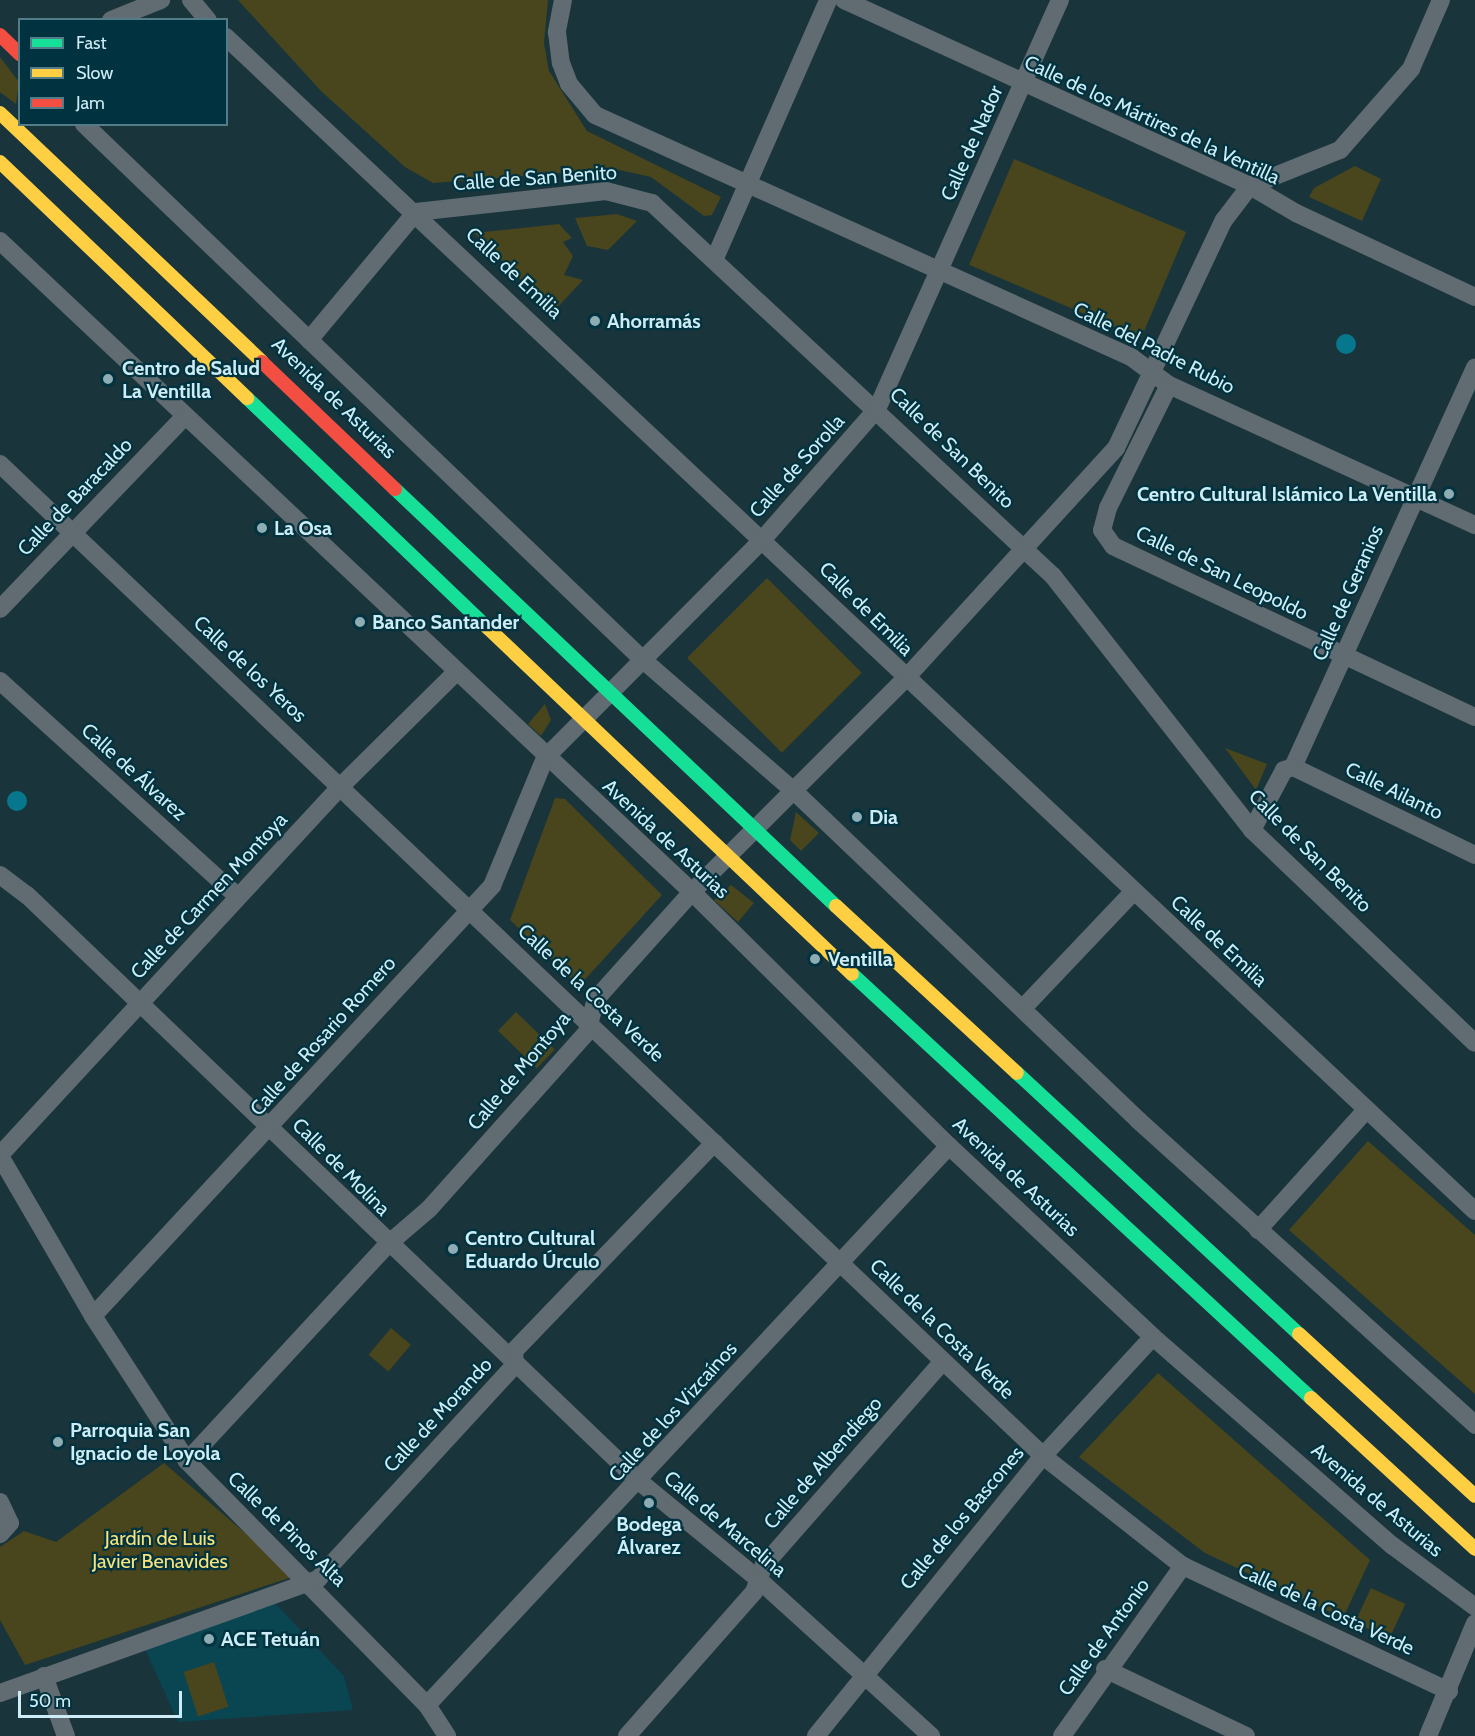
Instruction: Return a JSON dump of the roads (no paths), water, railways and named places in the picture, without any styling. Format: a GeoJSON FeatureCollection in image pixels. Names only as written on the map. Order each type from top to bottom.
{"type":"FeatureCollection","features":[{"type":"Feature","properties":{"kind":"main road","name":"Avenida de Asturias"},"geometry":{"type":"LineString","coordinates":[[0,113],[18,124]]}},
{"type":"Feature","properties":{"kind":"main road","name":"Avenida de Asturias"},"geometry":{"type":"LineString","coordinates":[[1475,1496],[610,691],[29,131],[1,164],[584,715],[728,858],[1475,1549]]}},
{"type":"Feature","properties":{"kind":"street"},"geometry":{"type":"LineString","coordinates":[[116,18],[161,0]]}},
{"type":"Feature","properties":{"kind":"street"},"geometry":{"type":"LineString","coordinates":[[190,0],[206,18]]}},
{"type":"Feature","properties":{"kind":"street","name":"Calle del Padre Rubio"},"geometry":{"type":"LineString","coordinates":[[563,0],[559,51],[580,101],[595,115],[745,186],[1131,357],[1169,385],[1475,525]]}},
{"type":"Feature","properties":{"kind":"street"},"geometry":{"type":"LineString","coordinates":[[715,258],[828,0]]}},
{"type":"Feature","properties":{"kind":"street","name":"Calle de los Mártires de la Ventilla"},"geometry":{"type":"LineString","coordinates":[[844,0],[1022,86],[1250,186],[1296,213],[1475,297]]}},
{"type":"Feature","properties":{"kind":"street","name":"Calle de Nador"},"geometry":{"type":"LineString","coordinates":[[939,271],[1060,0]]}},
{"type":"Feature","properties":{"kind":"street"},"geometry":{"type":"LineString","coordinates":[[1250,186],[1340,150],[1411,69],[1442,0]]}},
{"type":"Feature","properties":{"kind":"street","name":"Calle de Emilia"},"geometry":{"type":"LineString","coordinates":[[228,39],[416,212],[763,539],[905,679],[1475,1211]]}},
{"type":"Feature","properties":{"kind":"street","name":"Avenida de Asturias"},"geometry":{"type":"LineString","coordinates":[[86,126],[642,659],[795,792],[1258,1230],[1475,1425]]}},
{"type":"Feature","properties":{"kind":"street","name":"Calle de Montoya"},"geometry":{"type":"LineString","coordinates":[[188,1461],[387,1245],[429,1209],[591,1021],[596,999],[692,892],[795,792],[905,679],[1023,547],[1116,448],[1221,225],[1250,186]]}},
{"type":"Feature","properties":{"kind":"street","name":"Calle de San Benito"},"geometry":{"type":"LineString","coordinates":[[416,212],[622,192],[652,202],[878,409],[1023,547],[1095,623],[1252,830],[1473,1035]]}},
{"type":"Feature","properties":{"kind":"street"},"geometry":{"type":"LineString","coordinates":[[309,340],[416,212]]}},
{"type":"Feature","properties":{"kind":"street","name":"Avenida de Asturias"},"geometry":{"type":"LineString","coordinates":[[0,240],[545,758],[692,892],[949,1146],[1154,1337],[1393,1546],[1475,1606]]}},
{"type":"Feature","properties":{"kind":"street","name":"Calle de Sorolla"},"geometry":{"type":"LineString","coordinates":[[642,659],[763,539],[777,516],[878,409],[939,271]]}},
{"type":"Feature","properties":{"kind":"street","name":"Calle de Geranios"},"geometry":{"type":"LineString","coordinates":[[1252,830],[1284,770],[1293,768],[1475,366]]}},
{"type":"Feature","properties":{"kind":"street","name":"Calle de San Leopoldo"},"geometry":{"type":"LineString","coordinates":[[1169,385],[1102,530],[1113,546],[1475,717]]}},
{"type":"Feature","properties":{"kind":"street","name":"Calle de Baracaldo"},"geometry":{"type":"LineString","coordinates":[[0,609],[72,531],[184,417]]}},
{"type":"Feature","properties":{"kind":"street","name":"Calle de los Yeros"},"geometry":{"type":"LineString","coordinates":[[0,464],[470,907]]}},
{"type":"Feature","properties":{"kind":"street"},"geometry":{"type":"LineString","coordinates":[[545,758],[584,715],[642,659]]}},
{"type":"Feature","properties":{"kind":"street","name":"Calle de Carmen Montoya"},"geometry":{"type":"LineString","coordinates":[[0,1156],[341,786],[456,672]]}},
{"type":"Feature","properties":{"kind":"street","name":"Calle de Álvarez"},"geometry":{"type":"LineString","coordinates":[[0,681],[238,897]]}},
{"type":"Feature","properties":{"kind":"street","name":"Calle de Rosario Romero"},"geometry":{"type":"LineString","coordinates":[[93,1316],[270,1127],[497,876],[545,758]]}},
{"type":"Feature","properties":{"kind":"street","name":"Calle Ailanto"},"geometry":{"type":"LineString","coordinates":[[1293,768],[1475,855]]}},
{"type":"Feature","properties":{"kind":"street","name":"Calle de Molina"},"geometry":{"type":"LineString","coordinates":[[0,875],[270,1127],[387,1245]]}},
{"type":"Feature","properties":{"kind":"street"},"geometry":{"type":"LineString","coordinates":[[1023,1008],[1133,892]]}},
{"type":"Feature","properties":{"kind":"street","name":"Calle de la Costa Verde"},"geometry":{"type":"LineString","coordinates":[[470,907],[1043,1456],[1183,1566],[1449,1691]]}},
{"type":"Feature","properties":{"kind":"street"},"geometry":{"type":"LineString","coordinates":[[1258,1230],[1366,1110]]}},
{"type":"Feature","properties":{"kind":"street","name":"Calle de Morando"},"geometry":{"type":"LineString","coordinates":[[0,1693],[308,1579],[318,1579],[515,1365],[514,1350],[714,1143]]}},
{"type":"Feature","properties":{"kind":"street","name":"Calle de los Vizcaínos"},"geometry":{"type":"LineString","coordinates":[[427,1705],[640,1482],[949,1146]]}},
{"type":"Feature","properties":{"kind":"street","name":"Calle de Pinos Alta"},"geometry":{"type":"LineString","coordinates":[[0,1156],[93,1316],[188,1461],[308,1579],[427,1705],[447,1736]]}},
{"type":"Feature","properties":{"kind":"street","name":"Calle de Marcelina"},"geometry":{"type":"LineString","coordinates":[[387,1245],[640,1482],[758,1579],[931,1736]]}},
{"type":"Feature","properties":{"kind":"street","name":"Calle de los Bascones"},"geometry":{"type":"LineString","coordinates":[[816,1736],[1043,1456],[1154,1337]]}},
{"type":"Feature","properties":{"kind":"street","name":"Calle de Albendiego"},"geometry":{"type":"LineString","coordinates":[[627,1736],[754,1592],[764,1565],[943,1361]]}},
{"type":"Feature","properties":{"kind":"street"},"geometry":{"type":"LineString","coordinates":[[0,1534],[10,1523],[4,1508]]}},
{"type":"Feature","properties":{"kind":"street","name":"Calle de Antonio"},"geometry":{"type":"LineString","coordinates":[[1062,1736],[1105,1669],[1183,1566]]}},
{"type":"Feature","properties":{"kind":"street"},"geometry":{"type":"LineString","coordinates":[[1428,1736],[1449,1691],[1475,1623]]}},
{"type":"Feature","properties":{"kind":"street"},"geometry":{"type":"LineString","coordinates":[[1105,1669],[1245,1736]]}},
{"type":"Feature","properties":{"kind":"street"},"geometry":{"type":"LineString","coordinates":[[44,1676],[66,1736]]}},
{"type":"Feature","properties":{"kind":"place","name":"Ahorramás"},"geometry":{"type":"Point","coordinates":[595,321]}},
{"type":"Feature","properties":{"kind":"place","name":"Centro de Salud La Ventilla"},"geometry":{"type":"Point","coordinates":[108,379]}},
{"type":"Feature","properties":{"kind":"place","name":"Centro Cultural Islámico La Ventilla"},"geometry":{"type":"Point","coordinates":[1449,494]}},
{"type":"Feature","properties":{"kind":"place","name":"La Osa"},"geometry":{"type":"Point","coordinates":[262,528]}},
{"type":"Feature","properties":{"kind":"place","name":"Banco Santander"},"geometry":{"type":"Point","coordinates":[360,622]}},
{"type":"Feature","properties":{"kind":"place","name":"Dia"},"geometry":{"type":"Point","coordinates":[857,817]}},
{"type":"Feature","properties":{"kind":"place","name":"Ventilla"},"geometry":{"type":"Point","coordinates":[815,959]}},
{"type":"Feature","properties":{"kind":"place","name":"Centro Cultural Eduardo Úrculo"},"geometry":{"type":"Point","coordinates":[453,1249]}},
{"type":"Feature","properties":{"kind":"place","name":"Parroquia San Ignacio de Loyola"},"geometry":{"type":"Point","coordinates":[58,1442]}},
{"type":"Feature","properties":{"kind":"place","name":"Bodega Álvarez"},"geometry":{"type":"Point","coordinates":[649,1503]}},
{"type":"Feature","properties":{"kind":"place","name":"ACE Tetuán"},"geometry":{"type":"Point","coordinates":[209,1639]}},
{"type":"Feature","properties":{"kind":"park label","name":"Jardín de Luis Javier Benavides"},"geometry":{"type":"Point","coordinates":[160,1550]}}]}
